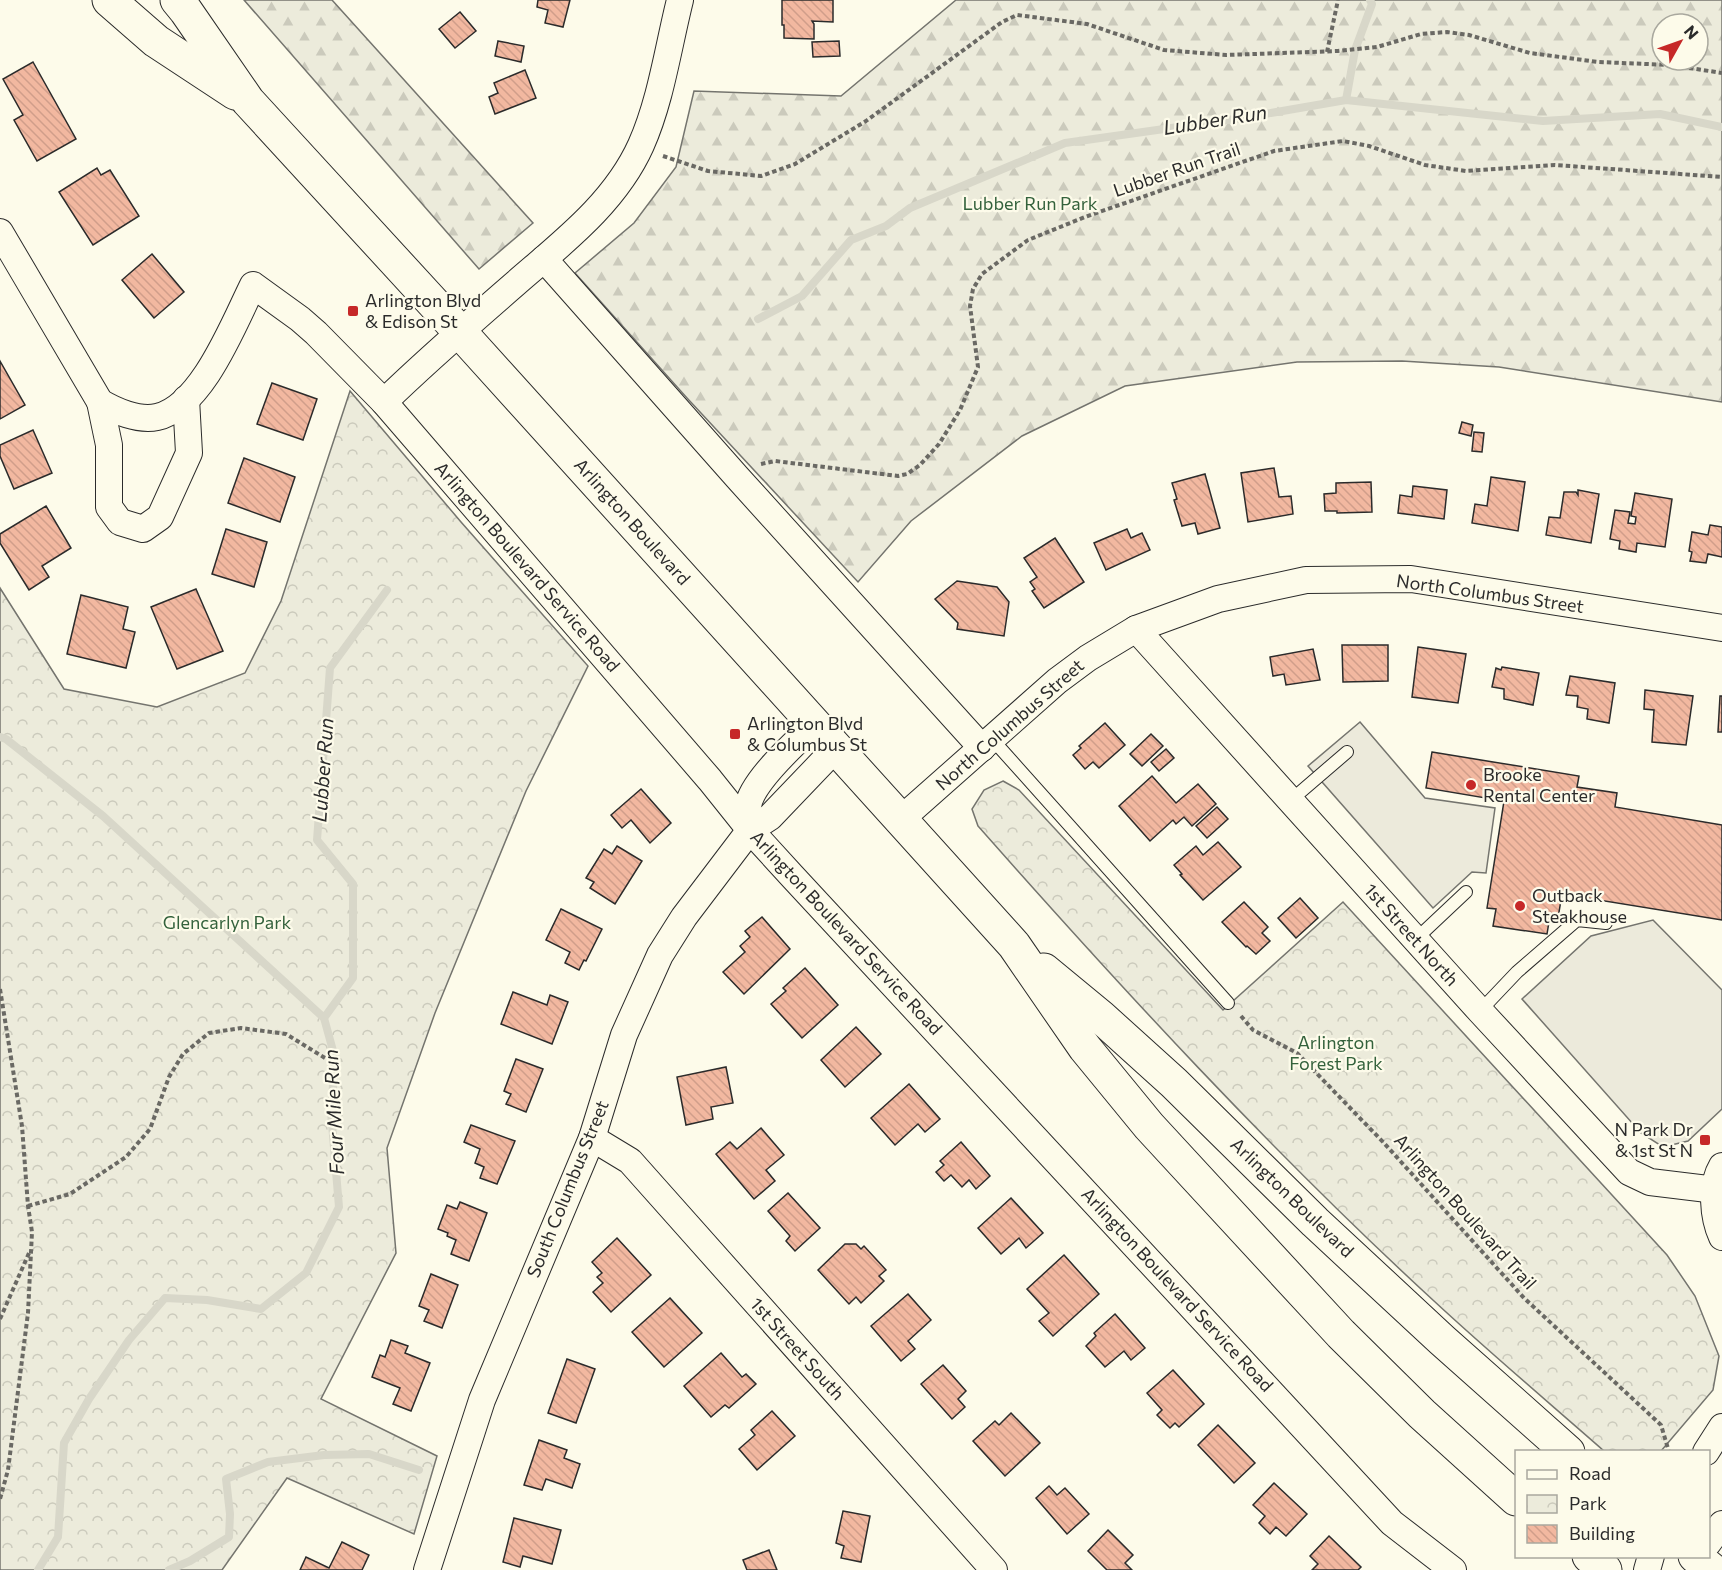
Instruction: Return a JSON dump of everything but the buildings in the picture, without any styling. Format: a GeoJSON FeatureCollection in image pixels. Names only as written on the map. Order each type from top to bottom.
{"type":"FeatureCollection","features":[{"type":"Feature","properties":{"kind":"highway","name":"Arlington Boulevard"},"geometry":{"type":"LineString","coordinates":[[110,0],[156,41],[248,102]]}},
{"type":"Feature","properties":{"kind":"highway","name":"Arlington Boulevard"},"geometry":{"type":"LineString","coordinates":[[177,0],[248,102],[460,332],[1014,945],[1085,1048],[1149,1126],[1341,1334],[1422,1414],[1515,1498]]}},
{"type":"Feature","properties":{"kind":"highway","name":"Arlington Boulevard"},"geometry":{"type":"LineString","coordinates":[[1014,945],[1142,1053],[1315,1222],[1566,1450]]}},
{"type":"Feature","properties":{"kind":"highway"},"geometry":{"type":"LineString","coordinates":[[1590,1558],[1605,1570]]}},
{"type":"Feature","properties":{"kind":"street"},"geometry":{"type":"LineString","coordinates":[[384,402],[544,259],[599,208],[615,189],[641,146],[656,103],[680,0]]}},
{"type":"Feature","properties":{"kind":"street"},"geometry":{"type":"LineString","coordinates":[[0,232],[100,402],[109,445],[109,507],[120,522],[142,529],[160,517],[189,453],[186,399]]}},
{"type":"Feature","properties":{"kind":"street"},"geometry":{"type":"LineString","coordinates":[[544,259],[737,477],[987,743]]}},
{"type":"Feature","properties":{"kind":"street","name":"Arlington Boulevard Service Road"},"geometry":{"type":"LineString","coordinates":[[186,399],[210,371],[253,285],[316,333],[384,402],[710,780],[750,830],[1392,1523],[1454,1570]]}},
{"type":"Feature","properties":{"kind":"street"},"geometry":{"type":"LineString","coordinates":[[100,402],[119,413],[156,417],[172,410],[186,399]]}},
{"type":"Feature","properties":{"kind":"street","name":"North Columbus Street"},"geometry":{"type":"LineString","coordinates":[[900,820],[1064,676],[1088,658],[1136,629],[1218,599],[1306,580],[1411,579],[1722,628]]}},
{"type":"Feature","properties":{"kind":"street","name":"1st Street North"},"geometry":{"type":"LineString","coordinates":[[1136,629],[1415,940],[1629,1172],[1650,1182],[1719,1178]]}},
{"type":"Feature","properties":{"kind":"street"},"geometry":{"type":"LineString","coordinates":[[750,830],[748,804],[755,790],[778,761],[814,725]]}},
{"type":"Feature","properties":{"kind":"street","name":"South Columbus Street"},"geometry":{"type":"LineString","coordinates":[[427,1570],[482,1400],[592,1138],[624,1035],[660,955],[684,917],[750,830],[770,817],[836,748]]}},
{"type":"Feature","properties":{"kind":"street","name":"1st Street South"},"geometry":{"type":"LineString","coordinates":[[592,1138],[630,1161],[994,1570]]}},
{"type":"Feature","properties":{"kind":"street"},"geometry":{"type":"LineString","coordinates":[[1719,1178],[1714,1204],[1722,1237]]}},
{"type":"Feature","properties":{"kind":"street"},"geometry":{"type":"LineString","coordinates":[[1707,1450],[1722,1427]]}},
{"type":"Feature","properties":{"kind":"street"},"geometry":{"type":"LineString","coordinates":[[1710,1542],[1722,1524]]}},
{"type":"Feature","properties":{"kind":"lane"},"geometry":{"type":"LineString","coordinates":[[987,743],[1228,1003]]}},
{"type":"Feature","properties":{"kind":"lane"},"geometry":{"type":"LineString","coordinates":[[1290,801],[1347,752]]}},
{"type":"Feature","properties":{"kind":"lane"},"geometry":{"type":"LineString","coordinates":[[1415,940],[1466,892]]}},
{"type":"Feature","properties":{"kind":"lane"},"geometry":{"type":"LineString","coordinates":[[1480,1011],[1517,972],[1577,920],[1606,923]]}},
{"type":"Feature","properties":{"kind":"path"},"geometry":{"type":"LineString","coordinates":[[1327,52],[1338,0]]}},
{"type":"Feature","properties":{"kind":"path"},"geometry":{"type":"LineString","coordinates":[[641,146],[665,157],[708,171],[761,176],[795,164],[866,121],[1002,22],[1017,15],[1087,24],[1164,50],[1226,55],[1327,52],[1377,47],[1421,34],[1447,32],[1469,35],[1530,53],[1598,62],[1670,65],[1722,73]]}},
{"type":"Feature","properties":{"kind":"path","name":"Lubber Run Trail"},"geometry":{"type":"LineString","coordinates":[[737,477],[760,464],[775,461],[898,476],[907,474],[920,465],[939,444],[960,410],[978,367],[970,306],[973,289],[982,274],[1028,240],[1085,217],[1274,151],[1343,141],[1369,146],[1425,165],[1466,171],[1555,165],[1722,177]]}},
{"type":"Feature","properties":{"kind":"path"},"geometry":{"type":"LineString","coordinates":[[0,989],[22,1126],[32,1232],[27,1324],[8,1470],[0,1499]]}},
{"type":"Feature","properties":{"kind":"path","name":"Arlington Boulevard Trail"},"geometry":{"type":"LineString","coordinates":[[1228,1003],[1253,1030],[1297,1053],[1384,1143],[1524,1298],[1661,1425],[1668,1450]]}},
{"type":"Feature","properties":{"kind":"path"},"geometry":{"type":"LineString","coordinates":[[28,1206],[70,1194],[126,1157],[150,1129],[169,1077],[183,1054],[209,1033],[241,1028],[286,1034],[325,1058]]}},
{"type":"Feature","properties":{"kind":"path"},"geometry":{"type":"LineString","coordinates":[[0,1320],[31,1249]]}},
{"type":"Feature","properties":{"kind":"green space"},"geometry":{"type":"Polygon","coordinates":[[[244,0],[332,0],[533,223],[479,269],[244,0]]]}},
{"type":"Feature","properties":{"kind":"green space","name":"Lubber Run Park"},"geometry":{"type":"Polygon","coordinates":[[[956,0],[1722,0],[1722,402],[1499,367],[1402,361],[1297,362],[1125,386],[1022,436],[911,521],[858,582],[687,398],[575,273],[634,223],[676,167],[694,91],[841,96],[956,0]]]}},
{"type":"Feature","properties":{"kind":"green space","name":"Glencarlyn Park"},"geometry":{"type":"Polygon","coordinates":[[[350,391],[588,666],[526,791],[435,1013],[387,1148],[396,1253],[321,1399],[437,1456],[414,1534],[287,1478],[222,1570],[0,1570],[0,588],[64,689],[157,707],[245,673],[281,601],[350,391]]]}},
{"type":"Feature","properties":{"kind":"green space","name":"Arlington Forest Park"},"geometry":{"type":"Polygon","coordinates":[[[1003,781],[1019,790],[1223,1010],[1343,902],[1667,1255],[1695,1296],[1719,1356],[1713,1390],[1662,1450],[1603,1450],[1497,1358],[1374,1245],[1143,1009],[978,826],[972,809],[984,790],[1003,781]]]}},
{"type":"Feature","properties":{"kind":"shaded area"},"geometry":{"type":"Polygon","coordinates":[[[1360,722],[1425,798],[1495,808],[1486,873],[1472,872],[1433,908],[1308,766],[1360,722]]]}},
{"type":"Feature","properties":{"kind":"shaded area"},"geometry":{"type":"Polygon","coordinates":[[[1653,920],[1722,990],[1722,1109],[1688,1141],[1663,1147],[1641,1133],[1522,999],[1591,936],[1653,920]]]}},
{"type":"Feature","properties":{"kind":"waterway"},"geometry":{"type":"LineString","coordinates":[[1346,100],[1355,50],[1372,4],[1370,0]]}},
{"type":"Feature","properties":{"kind":"waterway","name":"Lubber Run"},"geometry":{"type":"LineString","coordinates":[[758,319],[802,296],[851,240],[886,226],[910,208],[1065,143],[1242,118],[1346,100],[1543,121],[1660,114],[1722,127]]}},
{"type":"Feature","properties":{"kind":"waterway","name":"Lubber Run"},"geometry":{"type":"LineString","coordinates":[[324,1018],[353,978],[353,884],[317,840],[330,668],[387,590]]}},
{"type":"Feature","properties":{"kind":"waterway","name":"Four Mile Run"},"geometry":{"type":"LineString","coordinates":[[0,737],[6,739],[103,816],[324,1018],[335,1058],[331,1112],[339,1207],[306,1273],[261,1309],[207,1300],[165,1298],[129,1340],[89,1399],[64,1443],[58,1537],[38,1570]]}},
{"type":"Feature","properties":{"kind":"waterway"},"geometry":{"type":"LineString","coordinates":[[169,1570],[190,1561],[229,1537],[230,1514],[226,1479],[268,1462],[324,1455],[369,1454],[419,1470]]}},
{"type":"Feature","properties":{"kind":"place","name":"Arlington Blvd & Edison St"},"geometry":{"type":"Point","coordinates":[353,311]}},
{"type":"Feature","properties":{"kind":"place","name":"Arlington Blvd & Columbus St"},"geometry":{"type":"Point","coordinates":[735,734]}},
{"type":"Feature","properties":{"kind":"place","name":"Brooke Rental Center"},"geometry":{"type":"Point","coordinates":[1471,785]}},
{"type":"Feature","properties":{"kind":"place","name":"Outback Steakhouse"},"geometry":{"type":"Point","coordinates":[1520,906]}},
{"type":"Feature","properties":{"kind":"place","name":"N Park Dr & 1st St N"},"geometry":{"type":"Point","coordinates":[1705,1140]}}]}
